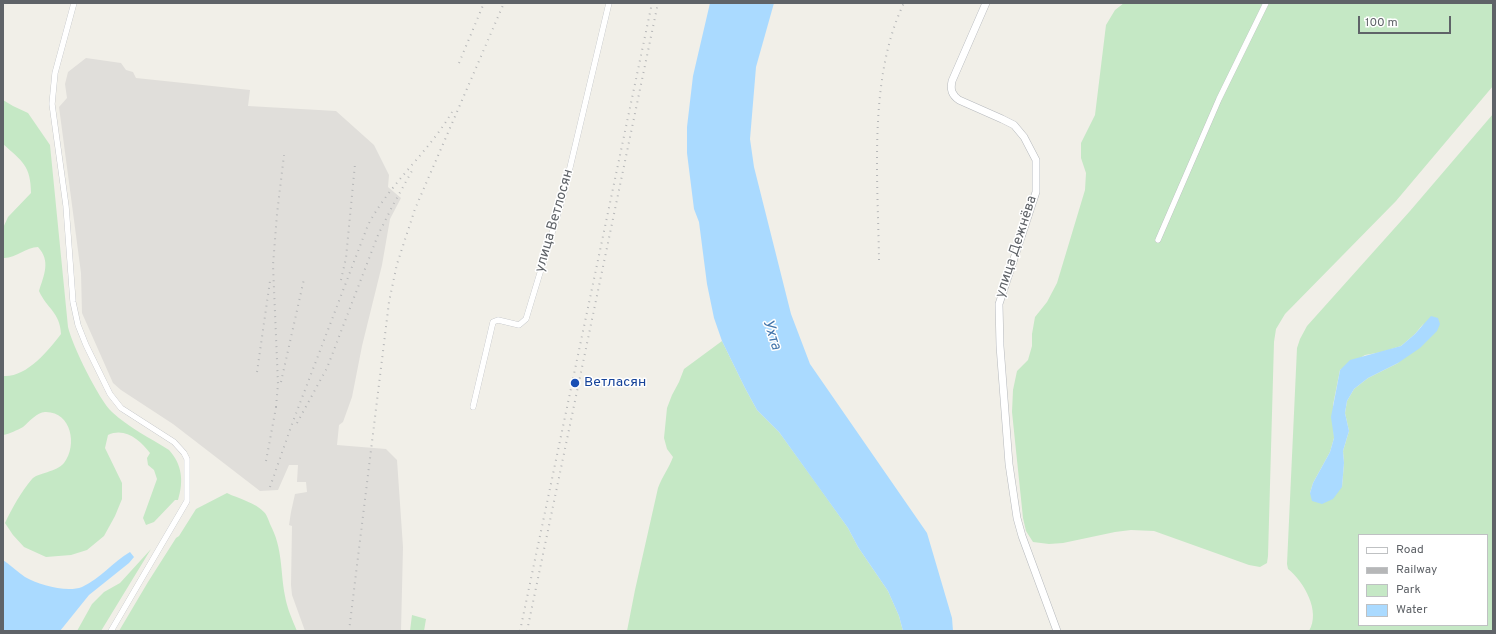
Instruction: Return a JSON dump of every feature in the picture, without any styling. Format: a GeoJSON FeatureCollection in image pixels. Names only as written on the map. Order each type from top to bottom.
{"type":"FeatureCollection","features":[{"type":"Feature","properties":{"kind":"street"},"geometry":{"type":"LineString","coordinates":[[74,3],[59,55],[52,91],[52,104],[66,206],[72,302],[81,335],[115,403],[174,442],[184,453],[187,459],[187,501],[111,631]]}},
{"type":"Feature","properties":{"kind":"street","name":"улица Ветлосян"},"geometry":{"type":"LineString","coordinates":[[473,406],[493,322],[498,320],[519,325],[526,320],[563,197],[609,3]]}},
{"type":"Feature","properties":{"kind":"street","name":"улица Дежнёва"},"geometry":{"type":"LineString","coordinates":[[986,3],[952,81],[951,91],[959,100],[1014,125],[1024,137],[1036,160],[1036,192],[999,304],[1000,346],[1009,464],[1017,518],[1022,536],[1057,631]]}},
{"type":"Feature","properties":{"kind":"street"},"geometry":{"type":"LineString","coordinates":[[1158,240],[1219,99],[1266,3]]}},
{"type":"Feature","properties":{"kind":"shaded area"},"geometry":{"type":"Polygon","coordinates":[[[86,58],[121,63],[126,70],[133,72],[136,78],[250,90],[248,106],[336,111],[374,145],[389,175],[388,187],[401,198],[390,219],[382,265],[362,346],[352,397],[343,422],[339,425],[337,445],[386,449],[397,460],[403,547],[401,631],[305,631],[292,595],[291,585],[292,526],[289,525],[291,512],[295,494],[307,492],[306,482],[297,482],[298,465],[289,465],[278,490],[260,491],[173,424],[121,390],[113,383],[82,313],[81,273],[59,107],[67,98],[65,84],[68,72],[86,58]]]}},
{"type":"Feature","properties":{"kind":"green space"},"geometry":{"type":"Polygon","coordinates":[[[1124,3],[1493,3],[1493,86],[1396,201],[1285,314],[1276,329],[1274,342],[1268,556],[1267,563],[1260,567],[1249,565],[1154,531],[1131,530],[1063,543],[1049,544],[1033,542],[1026,531],[1023,518],[1012,412],[1013,390],[1017,371],[1028,360],[1032,346],[1032,334],[1035,317],[1047,302],[1057,283],[1085,190],[1086,173],[1081,158],[1081,143],[1095,115],[1106,25],[1115,10],[1124,3]]]}},
{"type":"Feature","properties":{"kind":"green space"},"geometry":{"type":"Polygon","coordinates":[[[3,100],[28,113],[50,145],[68,327],[80,359],[93,385],[112,412],[132,427],[169,450],[177,461],[181,473],[181,486],[178,500],[175,500],[154,522],[146,525],[143,518],[157,479],[154,470],[148,465],[147,458],[150,453],[137,439],[132,436],[120,433],[108,435],[105,448],[122,483],[122,499],[104,536],[87,550],[71,555],[46,557],[24,547],[5,523],[17,500],[32,479],[61,466],[64,463],[71,447],[71,439],[70,430],[61,417],[54,413],[45,412],[36,415],[23,427],[3,435],[3,376],[20,373],[28,368],[50,348],[61,334],[56,315],[39,291],[45,268],[42,252],[38,247],[29,249],[12,257],[3,258],[3,228],[8,217],[31,193],[31,184],[24,165],[3,144],[3,100]]]}},
{"type":"Feature","properties":{"kind":"green space"},"geometry":{"type":"Polygon","coordinates":[[[1493,114],[1493,631],[1309,631],[1313,615],[1312,606],[1305,589],[1300,581],[1288,569],[1287,564],[1297,348],[1307,326],[1410,211],[1493,114]],[[1424,323],[1415,334],[1401,346],[1382,352],[1365,355],[1340,370],[1333,405],[1334,438],[1330,452],[1313,483],[1310,493],[1342,487],[1344,463],[1343,451],[1349,431],[1345,413],[1347,401],[1354,389],[1368,378],[1398,363],[1424,323]]]}},
{"type":"Feature","properties":{"kind":"green space"},"geometry":{"type":"Polygon","coordinates":[[[722,341],[757,410],[779,432],[816,483],[848,528],[858,547],[888,591],[899,616],[903,631],[627,631],[658,488],[673,457],[667,449],[664,438],[667,408],[684,369],[722,341]]]}},
{"type":"Feature","properties":{"kind":"green space"},"geometry":{"type":"Polygon","coordinates":[[[227,493],[257,506],[265,513],[277,542],[286,600],[297,631],[119,631],[148,582],[196,509],[227,493]]]}},
{"type":"Feature","properties":{"kind":"green space"},"geometry":{"type":"Polygon","coordinates":[[[151,549],[101,631],[77,631],[92,604],[104,592],[120,583],[151,549]]]}},
{"type":"Feature","properties":{"kind":"green space"},"geometry":{"type":"Polygon","coordinates":[[[412,615],[426,619],[424,631],[410,631],[412,615]]]}},
{"type":"Feature","properties":{"kind":"water","name":"Ухта"},"geometry":{"type":"Polygon","coordinates":[[[710,3],[774,3],[756,67],[750,139],[754,167],[791,314],[810,364],[927,533],[952,618],[953,631],[903,631],[899,616],[888,591],[858,547],[848,528],[779,432],[757,410],[722,341],[714,318],[707,284],[699,222],[694,209],[687,153],[687,127],[693,76],[710,3]]]}},
{"type":"Feature","properties":{"kind":"water"},"geometry":{"type":"Polygon","coordinates":[[[1431,316],[1438,318],[1440,324],[1437,331],[1420,348],[1398,363],[1368,378],[1354,389],[1347,401],[1345,413],[1349,431],[1343,451],[1344,463],[1342,487],[1333,499],[1322,504],[1312,501],[1310,493],[1313,483],[1330,452],[1334,438],[1331,417],[1340,370],[1350,360],[1401,346],[1415,334],[1431,316]]]}},
{"type":"Feature","properties":{"kind":"water"},"geometry":{"type":"Polygon","coordinates":[[[130,552],[134,557],[129,563],[89,595],[60,631],[3,631],[3,560],[31,580],[61,589],[76,589],[89,584],[130,552]]]}},
{"type":"Feature","properties":{"kind":"railway"},"geometry":{"type":"LineString","coordinates":[[459,63],[484,3]]}},
{"type":"Feature","properties":{"kind":"railway"},"geometry":{"type":"LineString","coordinates":[[349,631],[389,302],[397,264],[415,209],[504,3]]}},
{"type":"Feature","properties":{"kind":"railway"},"geometry":{"type":"LineString","coordinates":[[520,631],[652,3]]}},
{"type":"Feature","properties":{"kind":"railway"},"geometry":{"type":"LineString","coordinates":[[527,631],[658,3]]}},
{"type":"Feature","properties":{"kind":"railway"},"geometry":{"type":"LineString","coordinates":[[879,260],[877,163],[880,95],[885,63],[893,32],[904,3]]}},
{"type":"Feature","properties":{"kind":"railway"},"geometry":{"type":"LineString","coordinates":[[270,487],[292,424],[368,225],[387,195],[432,141],[452,112]]}},
{"type":"Feature","properties":{"kind":"railway"},"geometry":{"type":"LineString","coordinates":[[276,407],[278,384],[273,265],[284,155]]}},
{"type":"Feature","properties":{"kind":"railway"},"geometry":{"type":"LineString","coordinates":[[341,280],[346,258],[355,164]]}},
{"type":"Feature","properties":{"kind":"railway"},"geometry":{"type":"LineString","coordinates":[[297,423],[327,368],[378,235],[413,169]]}},
{"type":"Feature","properties":{"kind":"railway"},"geometry":{"type":"LineString","coordinates":[[281,382],[304,279]]}},
{"type":"Feature","properties":{"kind":"railway"},"geometry":{"type":"LineString","coordinates":[[257,372],[270,281]]}},
{"type":"Feature","properties":{"kind":"railway"},"geometry":{"type":"LineString","coordinates":[[266,461],[277,402]]}},
{"type":"Feature","properties":{"kind":"place","name":"Ветласян"},"geometry":{"type":"Point","coordinates":[575,383]}}]}
